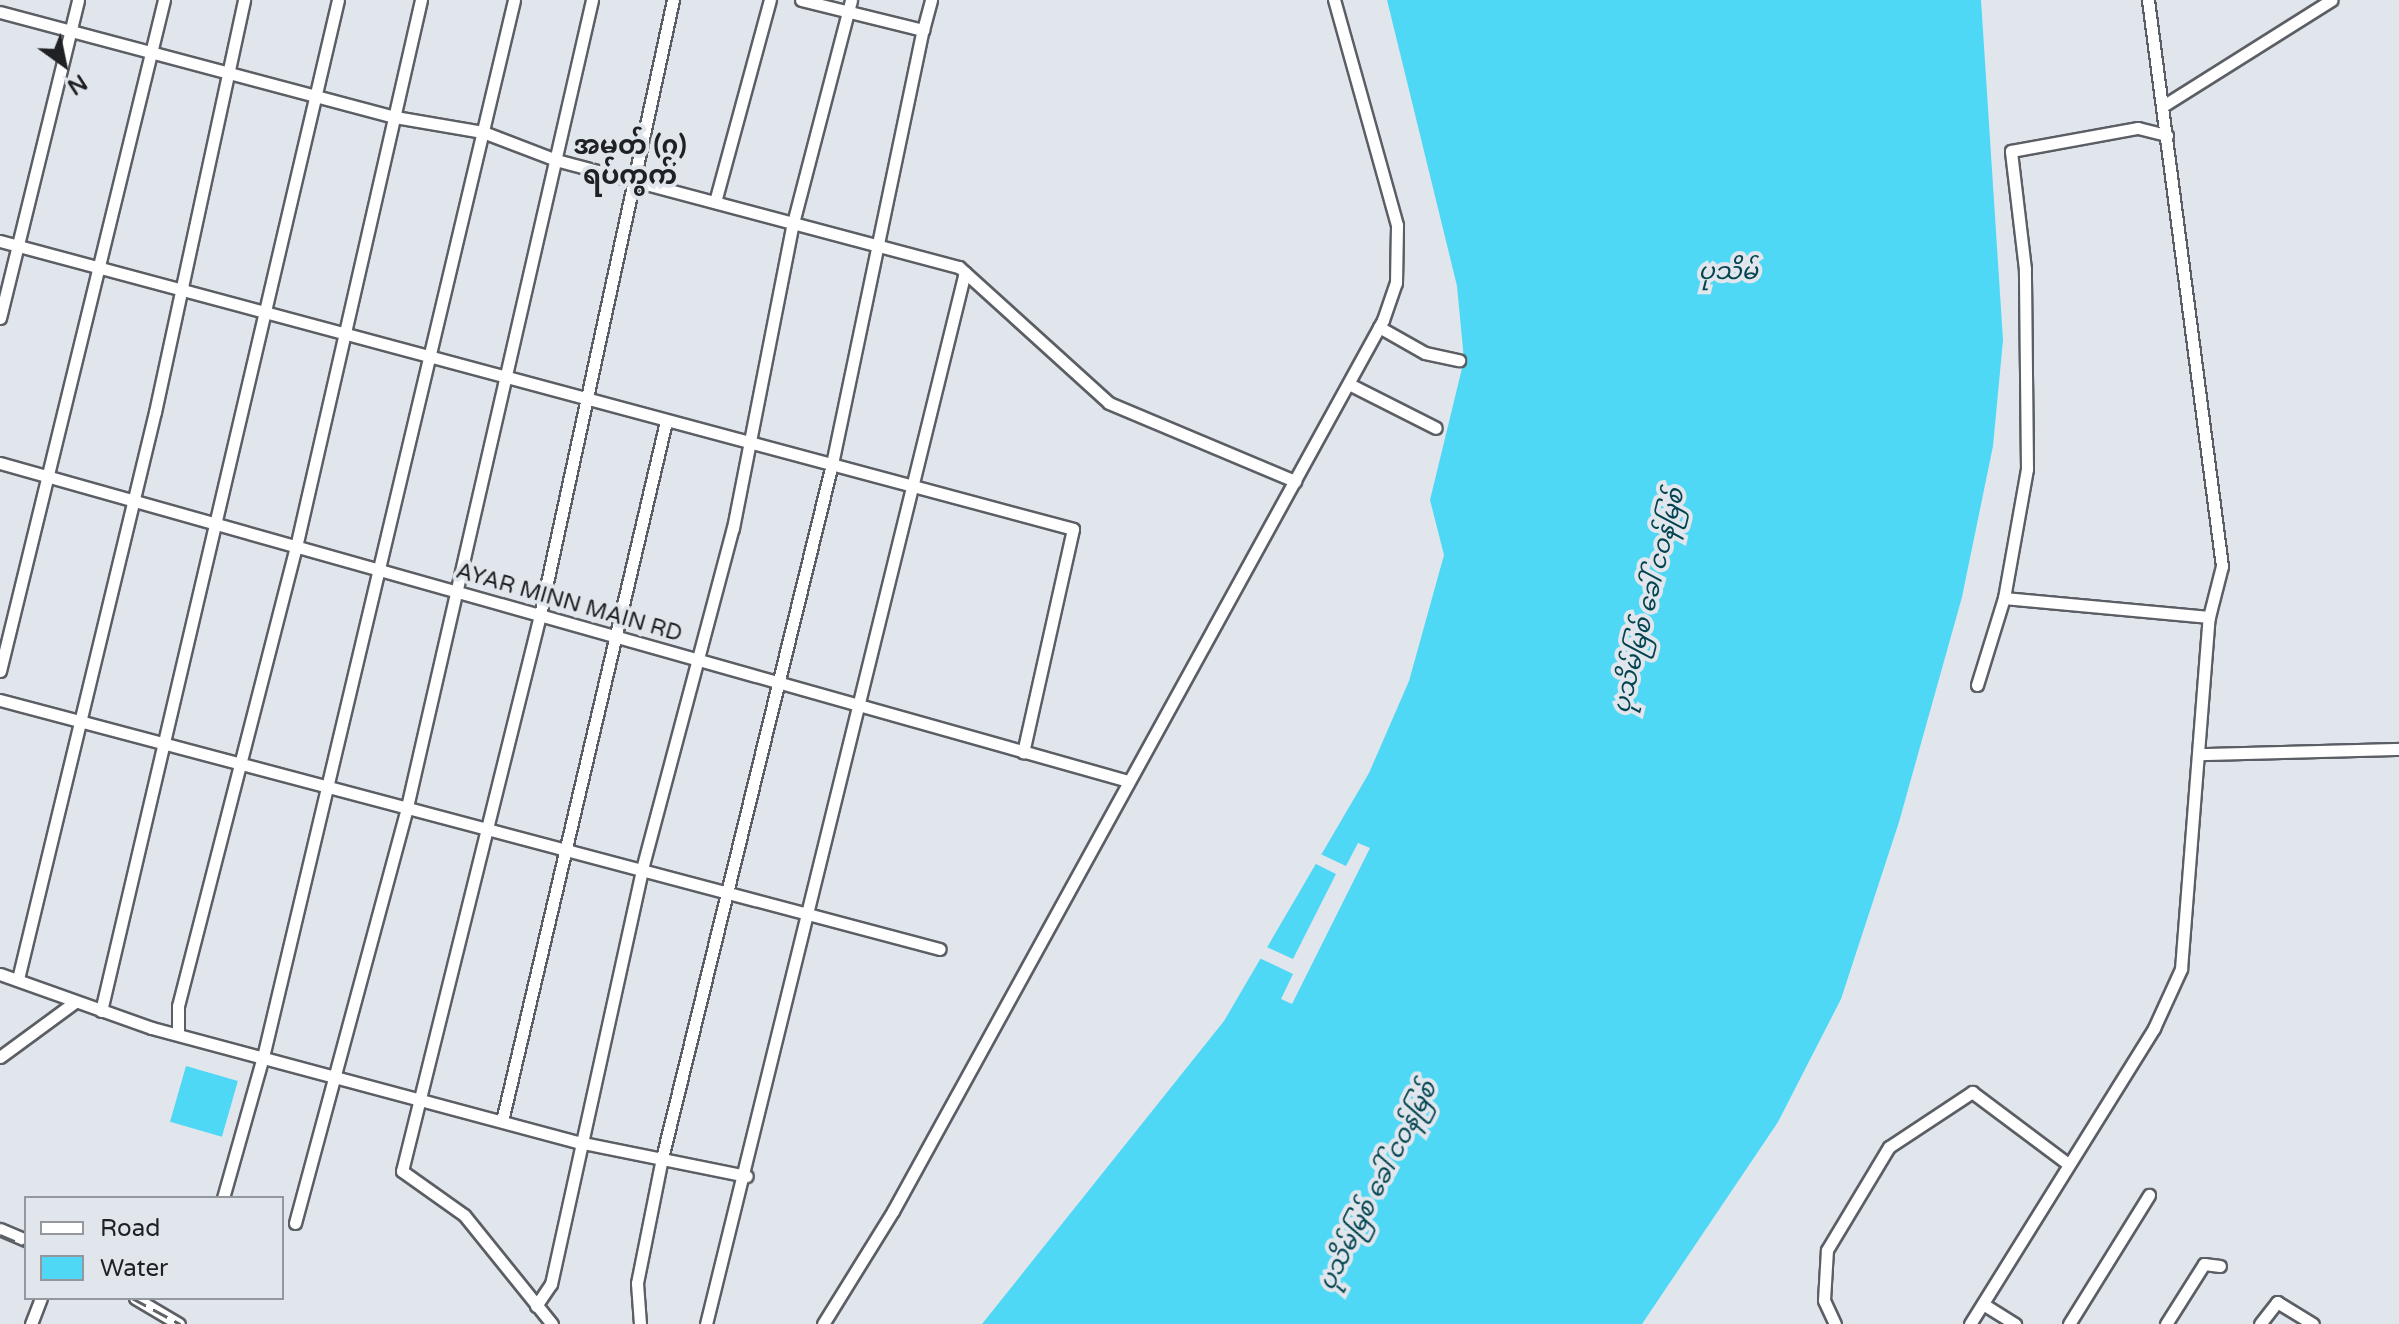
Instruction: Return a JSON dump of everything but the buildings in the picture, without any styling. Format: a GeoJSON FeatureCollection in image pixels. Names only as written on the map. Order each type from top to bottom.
{"type":"FeatureCollection","features":[{"type":"Feature","properties":{"kind":"street"},"geometry":{"type":"LineString","coordinates":[[0,318],[78,0]]}},
{"type":"Feature","properties":{"kind":"street"},"geometry":{"type":"LineString","coordinates":[[0,671],[164,0]]}},
{"type":"Feature","properties":{"kind":"street"},"geometry":{"type":"LineString","coordinates":[[18,979],[133,501],[244,0]]}},
{"type":"Feature","properties":{"kind":"street"},"geometry":{"type":"LineString","coordinates":[[101,1011],[159,741],[213,524],[312,95],[338,0]]}},
{"type":"Feature","properties":{"kind":"street"},"geometry":{"type":"LineString","coordinates":[[178,1034],[178,1006],[296,547],[421,0]]}},
{"type":"Feature","properties":{"kind":"street"},"geometry":{"type":"LineString","coordinates":[[224,1196],[263,1057],[426,357],[514,0]]}},
{"type":"Feature","properties":{"kind":"street"},"geometry":{"type":"LineString","coordinates":[[295,1223],[407,807],[458,592],[501,378],[556,160],[592,0]]}},
{"type":"Feature","properties":{"kind":"street"},"geometry":{"type":"LineString","coordinates":[[552,1324],[464,1215],[407,1180],[402,1171],[422,1101],[540,615],[673,0]]}},
{"type":"Feature","properties":{"kind":"street"},"geometry":{"type":"LineString","coordinates":[[715,202],[770,0]]}},
{"type":"Feature","properties":{"kind":"street"},"geometry":{"type":"LineString","coordinates":[[801,0],[850,6],[923,30]]}},
{"type":"Feature","properties":{"kind":"street"},"geometry":{"type":"LineString","coordinates":[[640,1324],[637,1283],[662,1158],[832,464],[931,0]]}},
{"type":"Feature","properties":{"kind":"street"},"geometry":{"type":"LineString","coordinates":[[823,1324],[893,1211],[1349,384],[1379,327],[1396,283],[1397,225],[1334,0]]}},
{"type":"Feature","properties":{"kind":"street"},"geometry":{"type":"LineString","coordinates":[[1970,1324],[2174,992],[2203,754],[2209,617],[2222,566],[2217,497],[2148,0]]}},
{"type":"Feature","properties":{"kind":"street"},"geometry":{"type":"LineString","coordinates":[[2163,106],[2331,0]]}},
{"type":"Feature","properties":{"kind":"street"},"geometry":{"type":"LineString","coordinates":[[536,1306],[551,1284],[578,1142],[642,869],[699,660],[750,442],[793,223],[850,6]]}},
{"type":"Feature","properties":{"kind":"street"},"geometry":{"type":"LineString","coordinates":[[0,12],[395,117],[483,132],[556,160],[880,246],[965,272],[1109,403],[1295,481]]}},
{"type":"Feature","properties":{"kind":"street"},"geometry":{"type":"LineString","coordinates":[[1977,685],[2004,598],[2027,469],[2025,269],[2011,151],[2138,128],[2167,135]]}},
{"type":"Feature","properties":{"kind":"street"},"geometry":{"type":"LineString","coordinates":[[0,241],[588,403],[750,442],[1073,529],[1023,752]]}},
{"type":"Feature","properties":{"kind":"street"},"geometry":{"type":"LineString","coordinates":[[706,1324],[747,1176],[907,483],[965,272]]}},
{"type":"Feature","properties":{"kind":"street"},"geometry":{"type":"LineString","coordinates":[[1379,327],[1425,353],[1459,360]]}},
{"type":"Feature","properties":{"kind":"street"},"geometry":{"type":"LineString","coordinates":[[1349,384],[1436,428]]}},
{"type":"Feature","properties":{"kind":"street"},"geometry":{"type":"LineString","coordinates":[[502,1121],[666,421]]}},
{"type":"Feature","properties":{"kind":"street","name":"AYAR MINN MAIN RD"},"geometry":{"type":"LineString","coordinates":[[0,463],[1128,781]]}},
{"type":"Feature","properties":{"kind":"street"},"geometry":{"type":"LineString","coordinates":[[2004,598],[2209,617]]}},
{"type":"Feature","properties":{"kind":"street"},"geometry":{"type":"LineString","coordinates":[[0,700],[940,949]]}},
{"type":"Feature","properties":{"kind":"street"},"geometry":{"type":"LineString","coordinates":[[2203,754],[2399,749]]}},
{"type":"Feature","properties":{"kind":"street"},"geometry":{"type":"LineString","coordinates":[[0,974],[101,1011],[422,1101],[578,1142],[747,1176]]}},
{"type":"Feature","properties":{"kind":"street"},"geometry":{"type":"LineString","coordinates":[[0,1057],[75,1002]]}},
{"type":"Feature","properties":{"kind":"street"},"geometry":{"type":"LineString","coordinates":[[1835,1324],[1824,1300],[1827,1250],[1889,1147],[1901,1138],[1972,1092],[2067,1163]]}},
{"type":"Feature","properties":{"kind":"street"},"geometry":{"type":"LineString","coordinates":[[2069,1324],[2149,1195]]}},
{"type":"Feature","properties":{"kind":"street"},"geometry":{"type":"LineString","coordinates":[[0,1229],[24,1239]]}},
{"type":"Feature","properties":{"kind":"street"},"geometry":{"type":"LineString","coordinates":[[2166,1324],[2204,1264],[2220,1266]]}},
{"type":"Feature","properties":{"kind":"street"},"geometry":{"type":"LineString","coordinates":[[31,1324],[40,1300]]}},
{"type":"Feature","properties":{"kind":"street"},"geometry":{"type":"LineString","coordinates":[[138,1300],[179,1324]]}},
{"type":"Feature","properties":{"kind":"street"},"geometry":{"type":"LineString","coordinates":[[2260,1324],[2277,1302],[2313,1324]]}},
{"type":"Feature","properties":{"kind":"street"},"geometry":{"type":"LineString","coordinates":[[1983,1304],[2015,1324]]}},
{"type":"Feature","properties":{"kind":"water","name":"ပုသိမ်"},"geometry":{"type":"Polygon","coordinates":[[[1387,0],[1981,0],[2003,340],[1993,446],[1962,597],[1899,822],[1841,999],[1778,1122],[1642,1324],[982,1324],[1224,1021],[1369,773],[1409,681],[1444,555],[1430,500],[1464,360],[1457,286],[1387,0]]]}},
{"type":"Feature","properties":{"kind":"water"},"geometry":{"type":"Polygon","coordinates":[[[186,1066],[238,1081],[222,1137],[170,1122],[186,1066]]]}},
{"type":"Feature","properties":{"kind":"pier"},"geometry":{"type":"Polygon","coordinates":[[[1358,843],[1370,848],[1292,1004],[1281,999],[1293,974],[1255,956],[1262,945],[1293,959],[1336,874],[1308,860],[1314,851],[1346,866],[1358,843]]]}},
{"type":"Feature","properties":{"kind":"railway"},"geometry":{"type":"LineString","coordinates":[[0,1235],[24,1245]]}},
{"type":"Feature","properties":{"kind":"railway"},"geometry":{"type":"LineString","coordinates":[[136,1300],[180,1324]]}},
{"type":"Feature","properties":{"kind":"district","name":"အမှတ် (၇) ရပ်ကွက်"},"geometry":{"type":"Point","coordinates":[630,161]}},
{"type":"Feature","properties":{"kind":"water label","name":"ပုသိမ်မြစ် ခေါ် ငဝန်မြစ်"},"geometry":{"type":"Point","coordinates":[1649,601]}},
{"type":"Feature","properties":{"kind":"water label","name":"ပုသိမ်မြစ် ခေါ် ငဝန်မြစ်"},"geometry":{"type":"Point","coordinates":[1378,1186]}}]}
